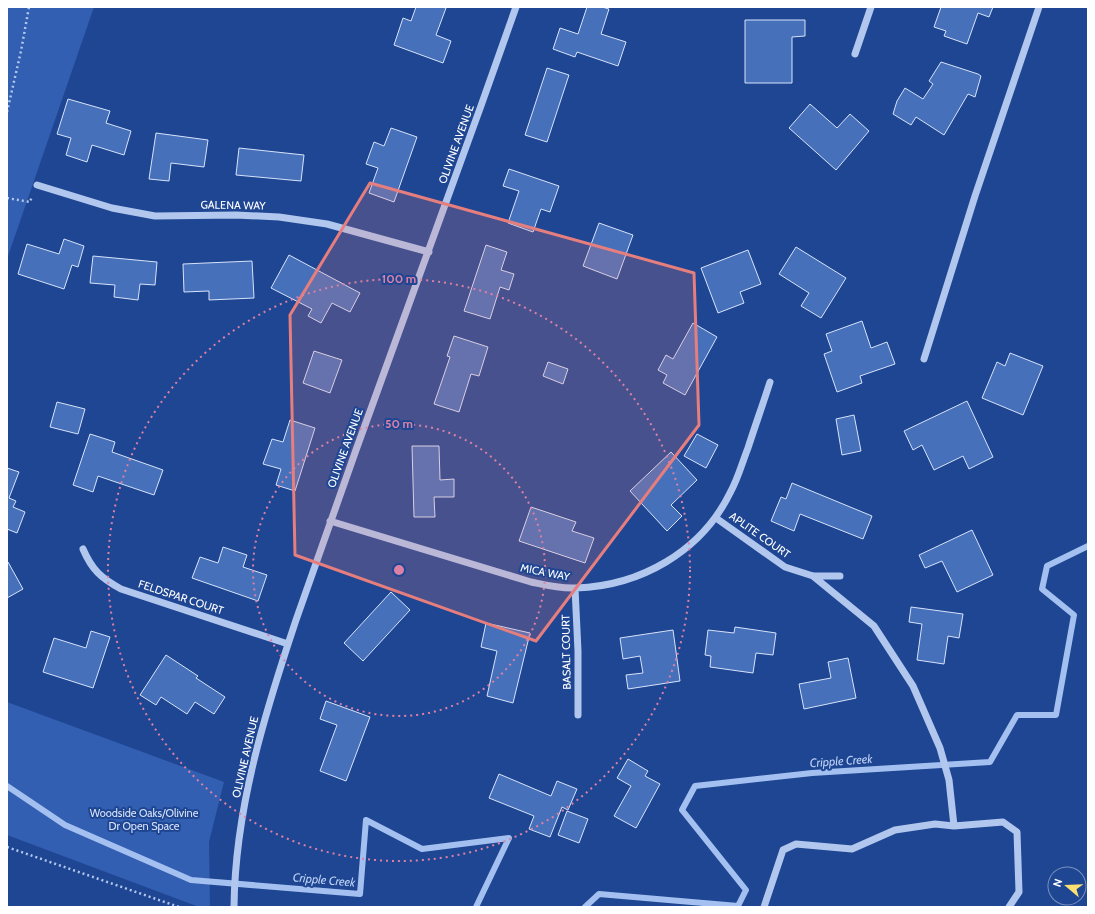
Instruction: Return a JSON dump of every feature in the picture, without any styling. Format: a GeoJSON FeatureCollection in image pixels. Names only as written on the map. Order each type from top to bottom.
{"type":"FeatureCollection","features":[{"type":"Feature","properties":{"kind":"street","name":"OLIVINE AVENUE"},"geometry":{"type":"LineString","coordinates":[[234,907],[234,880],[241,823],[253,762],[274,688],[330,521],[429,252],[516,7]]}},
{"type":"Feature","properties":{"kind":"street"},"geometry":{"type":"LineString","coordinates":[[855,54],[871,7]]}},
{"type":"Feature","properties":{"kind":"street"},"geometry":{"type":"LineString","coordinates":[[924,359],[980,181],[1039,7]]}},
{"type":"Feature","properties":{"kind":"street","name":"GALENA WAY"},"geometry":{"type":"LineString","coordinates":[[37,185],[112,208],[156,216],[272,216],[327,224],[429,252]]}},
{"type":"Feature","properties":{"kind":"street","name":"MICA WAY"},"geometry":{"type":"LineString","coordinates":[[330,521],[531,582],[560,588],[603,586],[632,579],[660,567],[685,550],[716,518],[730,494],[739,472],[770,382]]}},
{"type":"Feature","properties":{"kind":"street","name":"APLITE COURT"},"geometry":{"type":"LineString","coordinates":[[716,518],[785,567],[813,576],[840,576]]}},
{"type":"Feature","properties":{"kind":"street","name":"FELDSPAR COURT"},"geometry":{"type":"LineString","coordinates":[[83,549],[88,562],[97,574],[121,589],[288,644]]}},
{"type":"Feature","properties":{"kind":"street"},"geometry":{"type":"LineString","coordinates":[[813,576],[874,626],[913,686],[940,748],[949,780],[954,826]]}},
{"type":"Feature","properties":{"kind":"street","name":"BASALT COURT"},"geometry":{"type":"LineString","coordinates":[[575,588],[578,651],[578,715]]}},
{"type":"Feature","properties":{"kind":"street"},"geometry":{"type":"LineString","coordinates":[[764,907],[783,850],[796,844],[852,849],[895,830],[935,824],[954,826],[1003,822],[1017,832],[1019,892],[1009,907]]}},
{"type":"Feature","properties":{"kind":"path"},"geometry":{"type":"LineString","coordinates":[[7,112],[29,7]]}},
{"type":"Feature","properties":{"kind":"path"},"geometry":{"type":"LineString","coordinates":[[7,198],[30,202],[37,185]]}},
{"type":"Feature","properties":{"kind":"path"},"geometry":{"type":"LineString","coordinates":[[7,848],[179,907]]}},
{"type":"Feature","properties":{"kind":"highlighted area"},"geometry":{"type":"Polygon","coordinates":[[[370,183],[694,273],[699,425],[536,641],[295,555],[290,315],[370,183]]]}},
{"type":"Feature","properties":{"kind":"green space"},"geometry":{"type":"Polygon","coordinates":[[[7,7],[94,7],[7,259],[7,7]]]}},
{"type":"Feature","properties":{"kind":"green space","name":"Woodside Oaks/Olivine Dr Open Space"},"geometry":{"type":"Polygon","coordinates":[[[7,702],[224,782],[209,842],[210,907],[199,907],[7,835],[7,702]]]}},
{"type":"Feature","properties":{"kind":"building"},"geometry":{"type":"Polygon","coordinates":[[[416,7],[446,8],[436,35],[451,41],[443,63],[394,45],[403,18],[411,21],[416,7]]]}},
{"type":"Feature","properties":{"kind":"building"},"geometry":{"type":"Polygon","coordinates":[[[587,7],[602,7],[609,9],[601,34],[626,42],[618,66],[577,52],[575,57],[553,49],[560,28],[578,34],[587,7]]]}},
{"type":"Feature","properties":{"kind":"building"},"geometry":{"type":"Polygon","coordinates":[[[941,7],[993,7],[989,17],[978,13],[967,44],[944,36],[946,31],[934,27],[941,7]]]}},
{"type":"Feature","properties":{"kind":"building"},"geometry":{"type":"Polygon","coordinates":[[[745,20],[805,20],[805,36],[792,37],[792,83],[745,83],[745,20]]]}},
{"type":"Feature","properties":{"kind":"building"},"geometry":{"type":"Polygon","coordinates":[[[941,62],[981,76],[975,97],[968,94],[944,135],[916,117],[911,125],[893,114],[897,101],[905,88],[923,99],[933,84],[929,81],[941,62]]]}},
{"type":"Feature","properties":{"kind":"building"},"geometry":{"type":"Polygon","coordinates":[[[547,68],[569,75],[547,142],[525,135],[547,68]]]}},
{"type":"Feature","properties":{"kind":"building"},"geometry":{"type":"Polygon","coordinates":[[[68,99],[110,111],[106,123],[131,131],[124,155],[92,145],[87,162],[66,155],[71,138],[57,134],[68,99]]]}},
{"type":"Feature","properties":{"kind":"building"},"geometry":{"type":"Polygon","coordinates":[[[810,104],[837,128],[850,114],[869,131],[836,170],[789,128],[810,104]]]}},
{"type":"Feature","properties":{"kind":"building"},"geometry":{"type":"Polygon","coordinates":[[[391,128],[417,137],[394,202],[369,193],[378,168],[366,164],[374,142],[384,146],[391,128]]]}},
{"type":"Feature","properties":{"kind":"building"},"geometry":{"type":"Polygon","coordinates":[[[156,133],[208,140],[204,167],[171,163],[169,181],[149,179],[156,133]]]}},
{"type":"Feature","properties":{"kind":"building"},"geometry":{"type":"Polygon","coordinates":[[[239,148],[304,155],[301,181],[236,175],[239,148]]]}},
{"type":"Feature","properties":{"kind":"building"},"geometry":{"type":"Polygon","coordinates":[[[509,169],[559,186],[550,212],[541,209],[533,232],[508,223],[519,191],[503,186],[509,169]]]}},
{"type":"Feature","properties":{"kind":"building"},"geometry":{"type":"Polygon","coordinates":[[[599,223],[633,235],[617,279],[583,266],[599,223]]]}},
{"type":"Feature","properties":{"kind":"building"},"geometry":{"type":"Polygon","coordinates":[[[64,239],[84,246],[78,267],[72,265],[64,289],[18,274],[27,244],[59,254],[64,239]]]}},
{"type":"Feature","properties":{"kind":"building"},"geometry":{"type":"Polygon","coordinates":[[[486,245],[507,252],[501,270],[514,274],[509,290],[500,287],[490,319],[464,311],[486,245]]]}},
{"type":"Feature","properties":{"kind":"building"},"geometry":{"type":"Polygon","coordinates":[[[796,247],[846,278],[821,318],[801,306],[809,293],[779,274],[796,247]]]}},
{"type":"Feature","properties":{"kind":"building"},"geometry":{"type":"Polygon","coordinates":[[[748,250],[761,284],[740,292],[744,303],[718,313],[701,268],[748,250]]]}},
{"type":"Feature","properties":{"kind":"building"},"geometry":{"type":"Polygon","coordinates":[[[289,255],[360,293],[350,312],[332,303],[321,323],[308,316],[312,309],[271,288],[289,255]]]}},
{"type":"Feature","properties":{"kind":"building"},"geometry":{"type":"Polygon","coordinates":[[[93,256],[157,262],[155,285],[140,284],[138,300],[114,297],[115,285],[90,283],[93,256]]]}},
{"type":"Feature","properties":{"kind":"building"},"geometry":{"type":"Polygon","coordinates":[[[252,261],[254,298],[209,300],[209,291],[184,292],[183,264],[252,261]]]}},
{"type":"Feature","properties":{"kind":"building"},"geometry":{"type":"Polygon","coordinates":[[[862,321],[871,348],[887,342],[895,364],[860,376],[862,383],[837,392],[824,354],[832,351],[826,334],[862,321]]]}},
{"type":"Feature","properties":{"kind":"building"},"geometry":{"type":"Polygon","coordinates":[[[693,323],[717,337],[685,395],[663,383],[667,375],[658,370],[666,355],[673,359],[693,323]]]}},
{"type":"Feature","properties":{"kind":"building"},"geometry":{"type":"Polygon","coordinates":[[[454,336],[488,347],[479,376],[471,374],[459,412],[434,404],[450,357],[447,356],[454,336]]]}},
{"type":"Feature","properties":{"kind":"building"},"geometry":{"type":"Polygon","coordinates":[[[314,351],[342,360],[330,393],[303,383],[314,351]]]}},
{"type":"Feature","properties":{"kind":"building"},"geometry":{"type":"Polygon","coordinates":[[[1010,353],[1043,366],[1023,415],[982,398],[997,362],[1005,366],[1010,353]]]}},
{"type":"Feature","properties":{"kind":"building"},"geometry":{"type":"Polygon","coordinates":[[[548,362],[568,369],[563,384],[543,376],[548,362]]]}},
{"type":"Feature","properties":{"kind":"building"},"geometry":{"type":"Polygon","coordinates":[[[967,401],[993,457],[969,469],[963,456],[934,470],[922,445],[913,450],[904,431],[967,401]]]}},
{"type":"Feature","properties":{"kind":"building"},"geometry":{"type":"Polygon","coordinates":[[[57,402],[85,409],[78,434],[50,427],[57,402]]]}},
{"type":"Feature","properties":{"kind":"building"},"geometry":{"type":"Polygon","coordinates":[[[854,415],[861,451],[842,455],[836,419],[854,415]]]}},
{"type":"Feature","properties":{"kind":"building"},"geometry":{"type":"Polygon","coordinates":[[[290,420],[315,428],[295,491],[276,485],[281,469],[263,464],[272,439],[283,442],[290,420]]]}},
{"type":"Feature","properties":{"kind":"building"},"geometry":{"type":"Polygon","coordinates":[[[90,434],[115,442],[112,452],[163,470],[154,495],[98,476],[93,492],[73,485],[90,434]]]}},
{"type":"Feature","properties":{"kind":"building"},"geometry":{"type":"Polygon","coordinates":[[[697,434],[718,445],[706,468],[684,456],[697,434]]]}},
{"type":"Feature","properties":{"kind":"building"},"geometry":{"type":"Polygon","coordinates":[[[412,446],[439,446],[440,480],[454,479],[454,497],[434,497],[435,517],[414,517],[412,446]]]}},
{"type":"Feature","properties":{"kind":"building"},"geometry":{"type":"Polygon","coordinates":[[[671,452],[697,480],[671,505],[682,516],[667,531],[630,491],[671,452]]]}},
{"type":"Feature","properties":{"kind":"building"},"geometry":{"type":"Polygon","coordinates":[[[7,468],[19,472],[9,498],[16,501],[13,507],[25,512],[17,533],[7,529],[7,468]]]}},
{"type":"Feature","properties":{"kind":"building"},"geometry":{"type":"Polygon","coordinates":[[[792,483],[872,516],[863,539],[800,514],[794,531],[771,521],[781,497],[786,499],[792,483]]]}},
{"type":"Feature","properties":{"kind":"building"},"geometry":{"type":"Polygon","coordinates":[[[531,507],[576,522],[572,531],[594,538],[585,563],[519,541],[531,507]]]}},
{"type":"Feature","properties":{"kind":"building"},"geometry":{"type":"Polygon","coordinates":[[[972,530],[993,575],[957,592],[942,561],[925,568],[919,555],[972,530]]]}},
{"type":"Feature","properties":{"kind":"building"},"geometry":{"type":"Polygon","coordinates":[[[223,547],[247,555],[243,567],[267,575],[258,601],[192,578],[200,557],[218,563],[223,547]]]}},
{"type":"Feature","properties":{"kind":"building"},"geometry":{"type":"Polygon","coordinates":[[[8,562],[23,589],[7,598],[7,563],[8,562]]]}},
{"type":"Feature","properties":{"kind":"building"},"geometry":{"type":"Polygon","coordinates":[[[391,592],[410,610],[363,661],[344,643],[391,592]]]}},
{"type":"Feature","properties":{"kind":"building"},"geometry":{"type":"Polygon","coordinates":[[[911,607],[963,614],[959,638],[948,636],[944,664],[917,660],[922,624],[909,622],[911,607]]]}},
{"type":"Feature","properties":{"kind":"building"},"geometry":{"type":"Polygon","coordinates":[[[486,623],[530,633],[513,703],[487,696],[497,651],[481,647],[486,623]]]}},
{"type":"Feature","properties":{"kind":"building"},"geometry":{"type":"Polygon","coordinates":[[[735,627],[776,633],[773,655],[756,653],[753,673],[710,667],[711,656],[705,655],[708,630],[734,633],[735,627]]]}},
{"type":"Feature","properties":{"kind":"building"},"geometry":{"type":"Polygon","coordinates":[[[673,630],[680,681],[628,689],[626,675],[643,673],[640,656],[623,659],[620,638],[673,630]]]}},
{"type":"Feature","properties":{"kind":"building"},"geometry":{"type":"Polygon","coordinates":[[[91,631],[110,637],[93,688],[43,672],[54,638],[86,648],[91,631]]]}},
{"type":"Feature","properties":{"kind":"building"},"geometry":{"type":"Polygon","coordinates":[[[166,655],[198,676],[196,678],[225,697],[214,714],[195,702],[187,714],[161,697],[156,705],[140,695],[166,655]]]}},
{"type":"Feature","properties":{"kind":"building"},"geometry":{"type":"Polygon","coordinates":[[[848,658],[856,698],[804,709],[799,684],[831,678],[828,662],[848,658]]]}},
{"type":"Feature","properties":{"kind":"building"},"geometry":{"type":"Polygon","coordinates":[[[326,701],[370,717],[346,781],[320,771],[337,725],[320,719],[326,701]]]}},
{"type":"Feature","properties":{"kind":"building"},"geometry":{"type":"Polygon","coordinates":[[[628,759],[648,771],[645,776],[660,784],[636,828],[614,816],[631,786],[617,778],[628,759]]]}},
{"type":"Feature","properties":{"kind":"building"},"geometry":{"type":"Polygon","coordinates":[[[499,774],[551,796],[557,781],[577,789],[568,810],[562,807],[550,837],[529,829],[534,816],[489,798],[499,774]]]}},
{"type":"Feature","properties":{"kind":"building"},"geometry":{"type":"Polygon","coordinates":[[[567,811],[588,819],[579,843],[558,835],[567,811]]]}},
{"type":"Feature","properties":{"kind":"waterway","name":"Cripple Creek"},"geometry":{"type":"LineString","coordinates":[[585,907],[599,894],[738,906],[746,890],[682,810],[695,786],[812,773],[990,762],[1017,715],[1056,715],[1074,615],[1042,589],[1047,566],[1088,546]]}},
{"type":"Feature","properties":{"kind":"waterway","name":"Cripple Creek"},"geometry":{"type":"LineString","coordinates":[[7,786],[65,825],[191,880],[360,894],[366,820],[422,849],[509,838],[476,907]]}}]}
